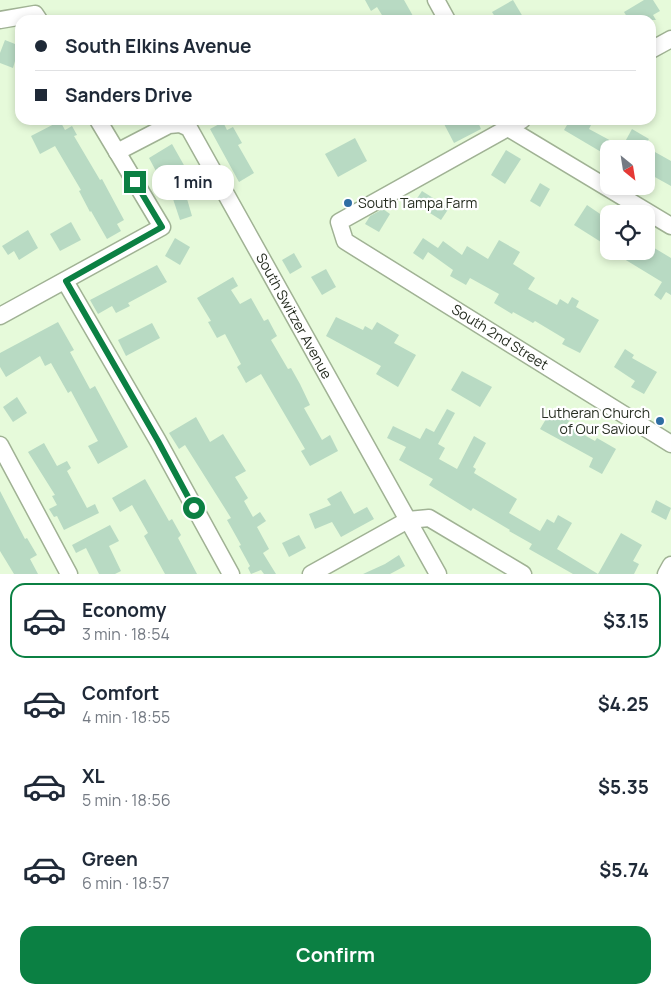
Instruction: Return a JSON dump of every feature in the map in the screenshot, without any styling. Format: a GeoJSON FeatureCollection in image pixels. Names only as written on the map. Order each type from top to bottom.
{"type":"FeatureCollection","features":[{"type":"Feature","properties":{"kind":"street"},"geometry":{"type":"LineString","coordinates":[[436,0],[444,15]]}},
{"type":"Feature","properties":{"kind":"street"},"geometry":{"type":"LineString","coordinates":[[0,20],[15,17]]}},
{"type":"Feature","properties":{"kind":"street"},"geometry":{"type":"LineString","coordinates":[[656,47],[671,39]]}},
{"type":"Feature","properties":{"kind":"street"},"geometry":{"type":"LineString","coordinates":[[0,316],[162,227],[101,125]]}},
{"type":"Feature","properties":{"kind":"street","name":"South Switzer Avenue"},"geometry":{"type":"LineString","coordinates":[[117,152],[167,125]]}},
{"type":"Feature","properties":{"kind":"street","name":"South Switzer Avenue"},"geometry":{"type":"LineString","coordinates":[[182,125],[189,128],[438,574]]}},
{"type":"Feature","properties":{"kind":"street","name":"South 2nd Street"},"geometry":{"type":"LineString","coordinates":[[508,125],[339,222],[345,241],[671,444]]}},
{"type":"Feature","properties":{"kind":"street"},"geometry":{"type":"LineString","coordinates":[[514,125],[671,226]]}},
{"type":"Feature","properties":{"kind":"street"},"geometry":{"type":"LineString","coordinates":[[66,281],[158,441],[230,574]]}},
{"type":"Feature","properties":{"kind":"street"},"geometry":{"type":"LineString","coordinates":[[0,445],[69,574]]}},
{"type":"Feature","properties":{"kind":"street"},"geometry":{"type":"LineString","coordinates":[[311,574],[408,520],[430,518],[523,574]]}},
{"type":"Feature","properties":{"kind":"street"},"geometry":{"type":"LineString","coordinates":[[666,574],[671,566]]}},
{"type":"Feature","properties":{"kind":"building"},"geometry":{"type":"Polygon","coordinates":[[[365,0],[404,0],[412,15],[382,15],[377,7],[371,11],[365,0]]]}},
{"type":"Feature","properties":{"kind":"building"},"geometry":{"type":"Polygon","coordinates":[[[513,0],[522,15],[494,15],[492,12],[513,0]]]}},
{"type":"Feature","properties":{"kind":"building"},"geometry":{"type":"Polygon","coordinates":[[[644,0],[653,0],[660,11],[653,15],[626,15],[624,12],[644,0]]]}},
{"type":"Feature","properties":{"kind":"building"},"geometry":{"type":"Polygon","coordinates":[[[5,40],[15,44],[13,68],[0,63],[0,53],[5,40]]]}},
{"type":"Feature","properties":{"kind":"building"},"geometry":{"type":"Polygon","coordinates":[[[52,125],[62,125],[65,130],[72,126],[77,135],[74,136],[100,180],[102,179],[124,220],[117,224],[121,231],[107,239],[90,212],[79,191],[81,190],[55,146],[40,154],[31,136],[52,125]]]}},
{"type":"Feature","properties":{"kind":"building"},"geometry":{"type":"Polygon","coordinates":[[[217,125],[224,125],[227,130],[233,127],[242,143],[238,145],[254,173],[239,182],[210,129],[217,125]]]}},
{"type":"Feature","properties":{"kind":"building"},"geometry":{"type":"Polygon","coordinates":[[[445,125],[479,125],[481,129],[454,143],[445,125]]]}},
{"type":"Feature","properties":{"kind":"building"},"geometry":{"type":"Polygon","coordinates":[[[567,125],[591,125],[589,129],[609,140],[600,140],[600,151],[564,130],[567,125]]]}},
{"type":"Feature","properties":{"kind":"building"},"geometry":{"type":"Polygon","coordinates":[[[632,129],[649,139],[648,140],[626,140],[632,129]]]}},
{"type":"Feature","properties":{"kind":"building"},"geometry":{"type":"Polygon","coordinates":[[[355,138],[367,161],[338,177],[325,154],[355,138]]]}},
{"type":"Feature","properties":{"kind":"building"},"geometry":{"type":"Polygon","coordinates":[[[172,144],[185,167],[169,176],[165,168],[157,173],[149,158],[172,144]]]}},
{"type":"Feature","properties":{"kind":"building"},"geometry":{"type":"Polygon","coordinates":[[[506,150],[521,159],[505,184],[491,175],[506,150]]]}},
{"type":"Feature","properties":{"kind":"building"},"geometry":{"type":"Polygon","coordinates":[[[655,152],[671,161],[671,186],[655,177],[655,152]]]}},
{"type":"Feature","properties":{"kind":"building"},"geometry":{"type":"Polygon","coordinates":[[[540,183],[550,189],[540,207],[530,201],[540,183]]]}},
{"type":"Feature","properties":{"kind":"building"},"geometry":{"type":"Polygon","coordinates":[[[422,191],[449,208],[441,220],[414,203],[422,191]]]}},
{"type":"Feature","properties":{"kind":"building"},"geometry":{"type":"Polygon","coordinates":[[[185,192],[192,216],[180,220],[172,196],[185,192]]]}},
{"type":"Feature","properties":{"kind":"building"},"geometry":{"type":"Polygon","coordinates":[[[587,205],[600,214],[600,241],[574,225],[587,205]]]}},
{"type":"Feature","properties":{"kind":"building"},"geometry":{"type":"Polygon","coordinates":[[[383,209],[390,214],[379,232],[365,224],[370,216],[383,209]]]}},
{"type":"Feature","properties":{"kind":"building"},"geometry":{"type":"Polygon","coordinates":[[[71,222],[81,240],[60,251],[50,234],[71,222]]]}},
{"type":"Feature","properties":{"kind":"building"},"geometry":{"type":"Polygon","coordinates":[[[28,230],[38,248],[19,260],[14,251],[8,255],[2,246],[28,230]]]}},
{"type":"Feature","properties":{"kind":"building"},"geometry":{"type":"Polygon","coordinates":[[[175,238],[190,247],[180,265],[165,256],[175,238]]]}},
{"type":"Feature","properties":{"kind":"building"},"geometry":{"type":"Polygon","coordinates":[[[423,238],[438,248],[443,241],[462,255],[467,246],[488,259],[499,240],[520,252],[513,264],[535,278],[528,289],[557,305],[560,299],[568,304],[572,297],[579,301],[576,307],[599,320],[580,353],[562,344],[565,339],[535,321],[533,323],[513,312],[512,314],[494,303],[499,294],[470,278],[466,285],[450,276],[453,270],[428,252],[423,260],[413,253],[423,238]]]}},
{"type":"Feature","properties":{"kind":"building"},"geometry":{"type":"Polygon","coordinates":[[[655,248],[671,258],[671,295],[666,292],[661,300],[654,295],[662,282],[626,260],[655,260],[655,248]]]}},
{"type":"Feature","properties":{"kind":"building"},"geometry":{"type":"Polygon","coordinates":[[[294,253],[302,267],[290,274],[282,260],[294,253]]]}},
{"type":"Feature","properties":{"kind":"building"},"geometry":{"type":"Polygon","coordinates":[[[157,265],[167,282],[128,303],[130,306],[116,313],[112,306],[98,314],[90,300],[157,265]]]}},
{"type":"Feature","properties":{"kind":"building"},"geometry":{"type":"Polygon","coordinates":[[[326,269],[336,287],[322,295],[311,277],[326,269]]]}},
{"type":"Feature","properties":{"kind":"building"},"geometry":{"type":"Polygon","coordinates":[[[233,277],[238,286],[231,290],[240,304],[251,298],[264,321],[268,319],[277,336],[271,340],[288,369],[291,368],[310,405],[304,408],[322,440],[330,435],[338,451],[310,466],[301,451],[305,449],[261,374],[246,383],[237,367],[241,364],[225,334],[217,338],[208,322],[211,321],[197,298],[233,277]]]}},
{"type":"Feature","properties":{"kind":"building"},"geometry":{"type":"Polygon","coordinates":[[[336,317],[363,330],[365,326],[372,330],[377,322],[399,335],[394,343],[416,355],[398,387],[376,374],[381,366],[326,336],[336,317]]]}},
{"type":"Feature","properties":{"kind":"building"},"geometry":{"type":"Polygon","coordinates":[[[58,322],[74,350],[70,352],[90,389],[95,386],[128,447],[98,464],[88,446],[98,441],[71,391],[68,393],[51,363],[45,366],[40,356],[6,377],[0,367],[0,353],[58,322]]]}},
{"type":"Feature","properties":{"kind":"building"},"geometry":{"type":"Polygon","coordinates":[[[152,323],[160,338],[126,356],[118,340],[152,323]]]}},
{"type":"Feature","properties":{"kind":"building"},"geometry":{"type":"Polygon","coordinates":[[[625,349],[634,355],[632,358],[657,372],[644,394],[631,387],[635,381],[614,367],[625,349]]]}},
{"type":"Feature","properties":{"kind":"building"},"geometry":{"type":"Polygon","coordinates":[[[462,371],[492,387],[480,407],[451,390],[462,371]]]}},
{"type":"Feature","properties":{"kind":"building"},"geometry":{"type":"Polygon","coordinates":[[[17,397],[27,413],[13,422],[3,407],[17,397]]]}},
{"type":"Feature","properties":{"kind":"building"},"geometry":{"type":"Polygon","coordinates":[[[447,409],[455,413],[438,444],[445,448],[439,459],[457,469],[474,436],[486,443],[473,467],[476,469],[474,473],[517,499],[509,513],[540,531],[547,519],[554,523],[558,515],[572,523],[557,549],[598,574],[573,574],[529,549],[532,544],[473,508],[471,511],[429,485],[433,479],[399,460],[406,447],[387,438],[393,426],[420,439],[426,428],[434,432],[447,409]]]}},
{"type":"Feature","properties":{"kind":"building"},"geometry":{"type":"Polygon","coordinates":[[[552,409],[570,420],[566,425],[595,441],[597,438],[616,449],[602,474],[589,467],[593,458],[540,429],[552,409]]]}},
{"type":"Feature","properties":{"kind":"building"},"geometry":{"type":"Polygon","coordinates":[[[196,417],[210,442],[223,434],[246,471],[235,477],[248,498],[244,501],[253,517],[260,512],[266,521],[257,527],[269,549],[263,553],[276,574],[264,574],[261,570],[251,574],[248,568],[250,566],[239,546],[241,545],[227,520],[231,518],[185,445],[179,449],[169,433],[196,417]]]}},
{"type":"Feature","properties":{"kind":"building"},"geometry":{"type":"Polygon","coordinates":[[[44,443],[57,466],[67,461],[71,468],[67,471],[87,508],[95,504],[99,513],[64,530],[57,516],[54,517],[49,509],[57,505],[52,496],[55,495],[28,452],[44,443]]]}},
{"type":"Feature","properties":{"kind":"building"},"geometry":{"type":"Polygon","coordinates":[[[145,479],[169,521],[172,519],[181,535],[178,538],[197,574],[165,574],[144,536],[148,533],[132,505],[120,512],[112,498],[145,479]]]}},
{"type":"Feature","properties":{"kind":"building"},"geometry":{"type":"Polygon","coordinates":[[[0,491],[25,539],[27,538],[37,555],[30,559],[38,574],[14,574],[0,551],[0,491]]]}},
{"type":"Feature","properties":{"kind":"building"},"geometry":{"type":"Polygon","coordinates":[[[341,491],[354,514],[367,507],[374,519],[341,537],[332,522],[315,529],[309,514],[331,505],[327,499],[341,491]]]}},
{"type":"Feature","properties":{"kind":"building"},"geometry":{"type":"Polygon","coordinates":[[[656,500],[671,508],[666,520],[651,512],[656,500]]]}},
{"type":"Feature","properties":{"kind":"building"},"geometry":{"type":"Polygon","coordinates":[[[110,525],[119,541],[109,546],[121,571],[115,574],[99,574],[86,548],[76,553],[72,545],[110,525]]]}},
{"type":"Feature","properties":{"kind":"building"},"geometry":{"type":"Polygon","coordinates":[[[621,533],[642,545],[633,561],[639,564],[634,574],[598,574],[621,533]]]}},
{"type":"Feature","properties":{"kind":"building"},"geometry":{"type":"Polygon","coordinates":[[[299,535],[306,548],[289,557],[282,543],[299,535]]]}},
{"type":"Feature","properties":{"kind":"building"},"geometry":{"type":"Polygon","coordinates":[[[399,555],[405,566],[390,574],[363,574],[385,564],[399,555]]]}},
{"type":"Feature","properties":{"kind":"place","name":"South Tampa Farm"},"geometry":{"type":"Point","coordinates":[348,203]}},
{"type":"Feature","properties":{"kind":"place","name":"Lutheran Church of Our Saviour"},"geometry":{"type":"Point","coordinates":[660,421]}},
{"type":"Feature","properties":{"kind":"route"},"geometry":{"type":"LineString","coordinates":[[135,182],[162,227],[66,281],[158,441],[194,508]]}}]}
